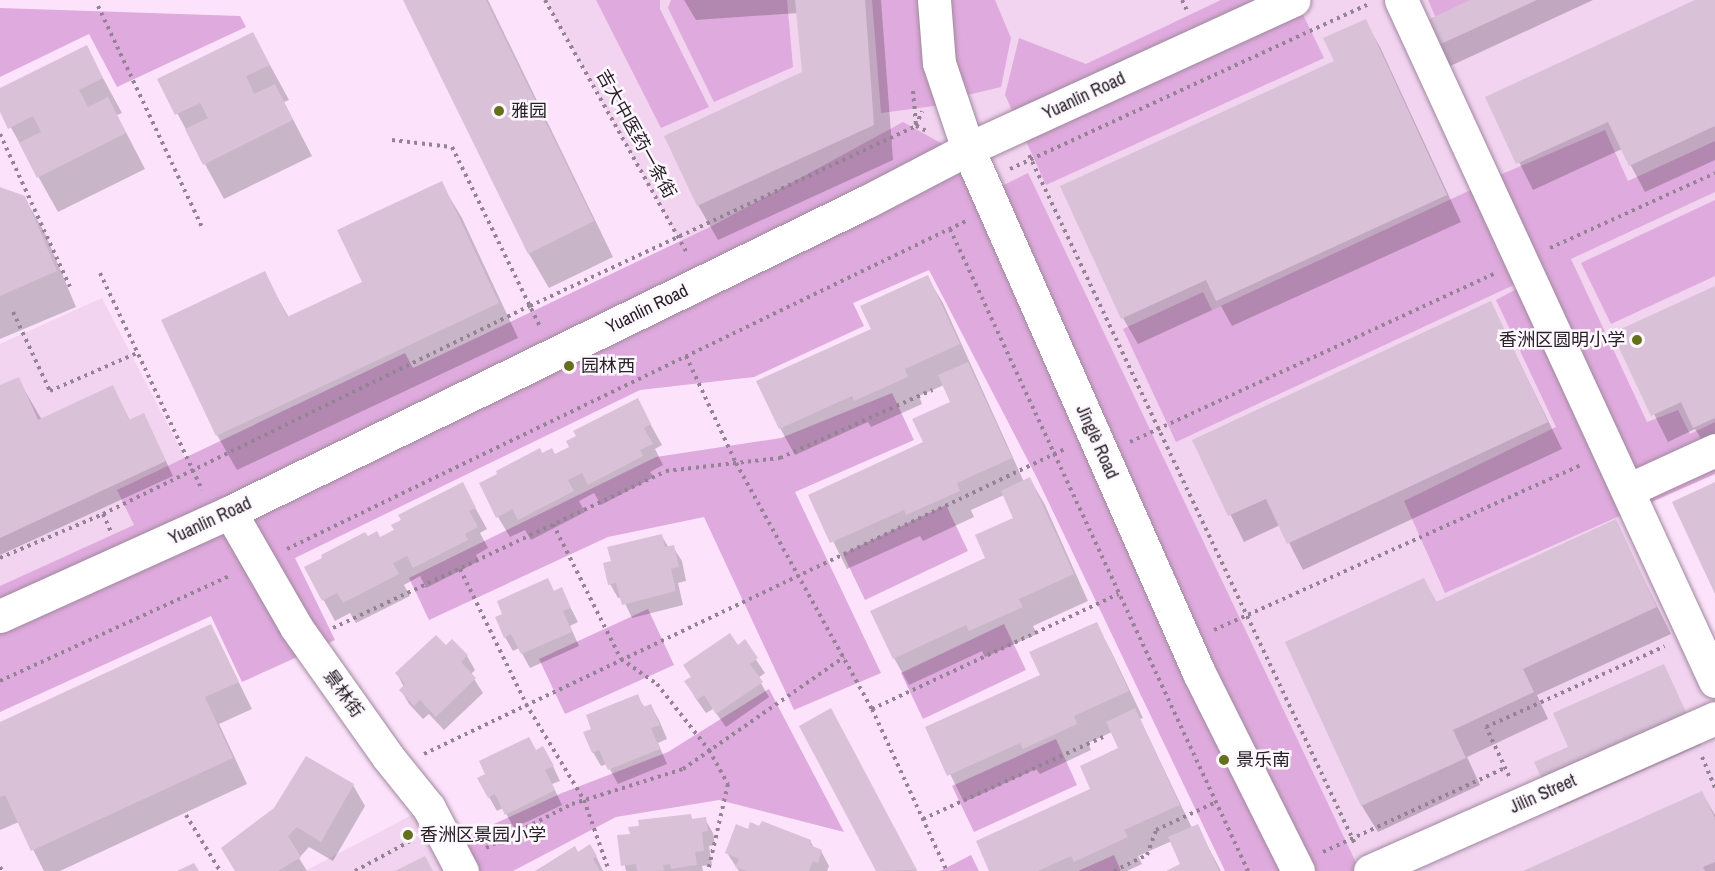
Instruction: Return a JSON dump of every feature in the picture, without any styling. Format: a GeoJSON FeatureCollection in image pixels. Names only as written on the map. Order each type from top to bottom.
{"type":"FeatureCollection","features":[{"type":"Feature","properties":{"kind":"street","name":"Jǐnglè Road"},"geometry":{"type":"LineString","coordinates":[[934,0],[939,63],[968,149],[1185,643],[1296,868]]}},
{"type":"Feature","properties":{"kind":"street","name":"Yuanlin Road"},"geometry":{"type":"LineString","coordinates":[[0,616],[223,515],[703,282],[968,149],[1294,0]]}},
{"type":"Feature","properties":{"kind":"street"},"geometry":{"type":"LineString","coordinates":[[1401,0],[1715,681]]}},
{"type":"Feature","properties":{"kind":"street"},"geometry":{"type":"LineString","coordinates":[[1628,490],[1715,450]]}},
{"type":"Feature","properties":{"kind":"street","name":"景林街"},"geometry":{"type":"LineString","coordinates":[[223,515],[259,563],[306,642],[396,767],[429,808],[461,867]]}},
{"type":"Feature","properties":{"kind":"street","name":"Jilin Street"},"geometry":{"type":"LineString","coordinates":[[1365,863],[1522,804],[1715,718]]}},
{"type":"Feature","properties":{"kind":"path","name":"吉大中医药一条街"},"geometry":{"type":"LineString","coordinates":[[545,0],[703,282]]}},
{"type":"Feature","properties":{"kind":"path"},"geometry":{"type":"LineString","coordinates":[[0,681],[259,563],[950,229],[1031,160],[1379,0]]}},
{"type":"Feature","properties":{"kind":"path"},"geometry":{"type":"LineString","coordinates":[[98,6],[202,227]]}},
{"type":"Feature","properties":{"kind":"path"},"geometry":{"type":"LineString","coordinates":[[0,558],[103,514],[530,306],[679,239],[916,126],[939,63]]}},
{"type":"Feature","properties":{"kind":"path"},"geometry":{"type":"LineString","coordinates":[[1016,128],[1157,430],[1365,863]]}},
{"type":"Feature","properties":{"kind":"path"},"geometry":{"type":"LineString","coordinates":[[0,134],[70,287]]}},
{"type":"Feature","properties":{"kind":"path"},"geometry":{"type":"LineString","coordinates":[[392,140],[452,147],[553,354]]}},
{"type":"Feature","properties":{"kind":"path"},"geometry":{"type":"LineString","coordinates":[[396,767],[1054,453],[1098,446],[1157,430],[1715,173]]}},
{"type":"Feature","properties":{"kind":"path"},"geometry":{"type":"LineString","coordinates":[[950,229],[1248,871]]}},
{"type":"Feature","properties":{"kind":"path"},"geometry":{"type":"LineString","coordinates":[[100,273],[193,470],[223,515]]}},
{"type":"Feature","properties":{"kind":"path"},"geometry":{"type":"LineString","coordinates":[[13,312],[50,391],[137,353]]}},
{"type":"Feature","properties":{"kind":"path"},"geometry":{"type":"LineString","coordinates":[[686,356],[736,463],[872,709],[947,871]]}},
{"type":"Feature","properties":{"kind":"path"},"geometry":{"type":"LineString","coordinates":[[306,642],[666,471],[780,458],[932,390]]}},
{"type":"Feature","properties":{"kind":"path"},"geometry":{"type":"LineString","coordinates":[[1185,643],[1610,452]]}},
{"type":"Feature","properties":{"kind":"path"},"geometry":{"type":"LineString","coordinates":[[103,514],[124,560]]}},
{"type":"Feature","properties":{"kind":"path"},"geometry":{"type":"LineString","coordinates":[[553,524],[621,659],[657,684],[710,750],[728,784],[708,871]]}},
{"type":"Feature","properties":{"kind":"path"},"geometry":{"type":"LineString","coordinates":[[460,569],[526,705],[584,800],[609,871]]}},
{"type":"Feature","properties":{"kind":"path"},"geometry":{"type":"LineString","coordinates":[[872,709],[1119,594]]}},
{"type":"Feature","properties":{"kind":"path"},"geometry":{"type":"LineString","coordinates":[[1522,804],[1486,727],[1693,634]]}},
{"type":"Feature","properties":{"kind":"path"},"geometry":{"type":"LineString","coordinates":[[461,867],[584,800],[683,769],[844,657]]}},
{"type":"Feature","properties":{"kind":"path"},"geometry":{"type":"LineString","coordinates":[[923,819],[1103,737]]}},
{"type":"Feature","properties":{"kind":"path"},"geometry":{"type":"LineString","coordinates":[[1296,868],[1352,838],[1505,768]]}},
{"type":"Feature","properties":{"kind":"path"},"geometry":{"type":"LineString","coordinates":[[1114,871],[1147,855],[1156,830],[1216,802]]}},
{"type":"Feature","properties":{"kind":"path"},"geometry":{"type":"LineString","coordinates":[[186,815],[219,871]]}},
{"type":"Feature","properties":{"kind":"path"},"geometry":{"type":"LineString","coordinates":[[355,871],[439,826]]}},
{"type":"Feature","properties":{"kind":"path"},"geometry":{"type":"LineString","coordinates":[[0,867],[2,871]]}},
{"type":"Feature","properties":{"kind":"shaded area"},"geometry":{"type":"Polygon","coordinates":[[[545,0],[1715,0],[1715,450],[1628,490],[1715,682],[1715,871],[1298,871],[968,149],[703,282],[545,0]]]}},
{"type":"Feature","properties":{"kind":"shaded area"},"geometry":{"type":"Polygon","coordinates":[[[596,0],[660,0],[660,9],[709,107],[661,128],[596,0]]]}},
{"type":"Feature","properties":{"kind":"shaded area"},"geometry":{"type":"Polygon","coordinates":[[[671,0],[787,0],[793,67],[714,102],[668,8],[671,0]]]}},
{"type":"Feature","properties":{"kind":"shaded area"},"geometry":{"type":"Polygon","coordinates":[[[872,0],[924,0],[941,105],[881,113],[872,0]]]}},
{"type":"Feature","properties":{"kind":"shaded area"},"geometry":{"type":"Polygon","coordinates":[[[940,0],[995,0],[1011,38],[1001,87],[959,97],[940,0]]]}},
{"type":"Feature","properties":{"kind":"shaded area"},"geometry":{"type":"Polygon","coordinates":[[[1221,0],[1296,0],[1324,58],[1046,185],[1005,95],[1019,38],[1086,64],[1221,0]]]}},
{"type":"Feature","properties":{"kind":"shaded area"},"geometry":{"type":"Polygon","coordinates":[[[1428,0],[1526,0],[1444,37],[1428,0]]]}},
{"type":"Feature","properties":{"kind":"shaded area"},"geometry":{"type":"Polygon","coordinates":[[[0,8],[240,16],[246,27],[117,87],[89,34],[0,77],[0,8]]]}},
{"type":"Feature","properties":{"kind":"shaded area"},"geometry":{"type":"Polygon","coordinates":[[[903,122],[966,157],[1290,871],[1225,871],[1036,476],[929,270],[853,303],[864,326],[754,377],[640,390],[295,558],[335,640],[242,682],[211,616],[0,712],[0,586],[134,525],[117,490],[405,353],[413,368],[712,226],[903,122]]]}},
{"type":"Feature","properties":{"kind":"shaded area"},"geometry":{"type":"Polygon","coordinates":[[[1605,130],[1628,181],[1715,141],[1715,192],[1571,259],[1647,422],[1678,410],[1690,434],[1715,422],[1715,474],[1445,593],[1404,501],[1556,427],[1496,300],[1526,284],[1479,184],[1605,130]]]}},
{"type":"Feature","properties":{"kind":"shaded area"},"geometry":{"type":"Polygon","coordinates":[[[1028,173],[1360,871],[1308,871],[994,190],[1028,173]]]}},
{"type":"Feature","properties":{"kind":"shaded area"},"geometry":{"type":"Polygon","coordinates":[[[1475,188],[1518,283],[1176,442],[1123,329],[1203,292],[1212,310],[1475,188]]]}},
{"type":"Feature","properties":{"kind":"shaded area"},"geometry":{"type":"Polygon","coordinates":[[[1715,200],[1715,276],[1611,324],[1581,263],[1715,200]]]}},
{"type":"Feature","properties":{"kind":"shaded area"},"geometry":{"type":"Polygon","coordinates":[[[102,298],[216,518],[0,616],[0,344],[102,298]]]}},
{"type":"Feature","properties":{"kind":"shaded area"},"geometry":{"type":"Polygon","coordinates":[[[892,393],[914,440],[795,492],[881,673],[794,710],[704,517],[608,537],[429,620],[409,578],[656,457],[781,438],[892,393]]]}},
{"type":"Feature","properties":{"kind":"shaded area"},"geometry":{"type":"Polygon","coordinates":[[[946,505],[968,551],[865,600],[843,554],[946,505]]]}},
{"type":"Feature","properties":{"kind":"shaded area"},"geometry":{"type":"Polygon","coordinates":[[[648,609],[674,665],[565,714],[539,659],[648,609]]]}},
{"type":"Feature","properties":{"kind":"shaded area"},"geometry":{"type":"Polygon","coordinates":[[[1004,624],[1026,670],[923,719],[901,673],[1004,624]]]}},
{"type":"Feature","properties":{"kind":"shaded area"},"geometry":{"type":"Polygon","coordinates":[[[769,689],[844,832],[719,800],[616,817],[513,871],[474,871],[459,840],[562,793],[668,752],[769,689]]]}},
{"type":"Feature","properties":{"kind":"shaded area"},"geometry":{"type":"Polygon","coordinates":[[[1056,739],[1077,785],[974,832],[952,786],[1056,739]]]}},
{"type":"Feature","properties":{"kind":"shaded area","name":"香洲区景园小学"},"geometry":{"type":"Polygon","coordinates":[[[427,807],[462,871],[305,871],[427,807]]]}},
{"type":"Feature","properties":{"kind":"shaded area"},"geometry":{"type":"Polygon","coordinates":[[[971,855],[979,871],[940,871],[971,855]]]}},
{"type":"Feature","properties":{"kind":"shaded area"},"geometry":{"type":"Polygon","coordinates":[[[1114,855],[1121,871],[1078,871],[1114,855]]]}},
{"type":"Feature","properties":{"kind":"building","name":"雅园"},"geometry":{"type":"Polygon","coordinates":[[[403,0],[486,0],[594,221],[528,254],[403,0]]]}},
{"type":"Feature","properties":{"kind":"building"},"geometry":{"type":"Polygon","coordinates":[[[795,0],[865,0],[874,125],[697,206],[664,136],[802,72],[795,0]]]}},
{"type":"Feature","properties":{"kind":"building"},"geometry":{"type":"Polygon","coordinates":[[[1470,0],[1537,0],[1432,48],[1421,23],[1470,0]]]}},
{"type":"Feature","properties":{"kind":"building"},"geometry":{"type":"Polygon","coordinates":[[[1695,0],[1715,0],[1715,126],[1629,166],[1608,122],[1516,164],[1485,97],[1695,0]]]}},
{"type":"Feature","properties":{"kind":"building"},"geometry":{"type":"Polygon","coordinates":[[[1366,19],[1447,195],[1216,301],[1206,280],[1121,319],[1060,186],[1334,61],[1323,38],[1366,19]]]}},
{"type":"Feature","properties":{"kind":"building"},"geometry":{"type":"Polygon","coordinates":[[[253,32],[270,65],[246,76],[254,94],[275,84],[293,120],[203,165],[185,129],[208,118],[200,103],[175,115],[157,79],[253,32]]]}},
{"type":"Feature","properties":{"kind":"building"},"geometry":{"type":"Polygon","coordinates":[[[87,45],[103,78],[79,90],[88,107],[108,97],[126,133],[37,178],[19,143],[41,132],[33,116],[8,129],[0,112],[0,88],[87,45]]]}},
{"type":"Feature","properties":{"kind":"building"},"geometry":{"type":"Polygon","coordinates":[[[442,181],[499,303],[216,436],[161,320],[265,271],[287,317],[362,282],[337,230],[442,181]]]}},
{"type":"Feature","properties":{"kind":"building"},"geometry":{"type":"Polygon","coordinates":[[[0,187],[25,196],[57,271],[0,296],[0,187]]]}},
{"type":"Feature","properties":{"kind":"building"},"geometry":{"type":"Polygon","coordinates":[[[928,275],[960,344],[905,369],[908,377],[854,401],[852,396],[779,429],[756,381],[871,329],[860,306],[928,275]]]}},
{"type":"Feature","properties":{"kind":"building"},"geometry":{"type":"Polygon","coordinates":[[[1715,286],[1715,418],[1693,428],[1681,402],[1651,416],[1612,333],[1715,286]]]}},
{"type":"Feature","properties":{"kind":"building"},"geometry":{"type":"Polygon","coordinates":[[[1491,301],[1548,422],[1287,544],[1266,499],[1228,516],[1192,440],[1491,301]]]}},
{"type":"Feature","properties":{"kind":"building"},"geometry":{"type":"Polygon","coordinates":[[[968,362],[1012,458],[957,483],[960,491],[906,515],[904,510],[830,543],[808,495],[923,442],[912,419],[950,402],[938,375],[968,362]]]}},
{"type":"Feature","properties":{"kind":"building"},"geometry":{"type":"Polygon","coordinates":[[[19,377],[38,420],[113,385],[129,420],[144,413],[166,461],[0,538],[0,385],[19,377]]]}},
{"type":"Feature","properties":{"kind":"building"},"geometry":{"type":"Polygon","coordinates":[[[638,398],[651,424],[644,428],[653,444],[640,450],[643,456],[588,485],[582,473],[568,480],[574,491],[518,520],[512,509],[496,518],[479,483],[497,474],[496,471],[540,448],[542,453],[552,448],[555,454],[569,447],[566,441],[576,436],[573,431],[638,398]]]}},
{"type":"Feature","properties":{"kind":"building"},"geometry":{"type":"Polygon","coordinates":[[[1030,477],[1074,574],[1019,599],[1023,607],[969,631],[966,625],[893,659],[870,611],[985,558],[975,535],[1013,518],[1001,491],[1030,477]]]}},
{"type":"Feature","properties":{"kind":"building"},"geometry":{"type":"Polygon","coordinates":[[[463,482],[476,508],[469,511],[478,527],[465,534],[468,540],[413,568],[407,556],[393,563],[399,574],[343,603],[337,593],[322,601],[304,567],[322,558],[321,555],[365,532],[368,536],[377,531],[380,537],[394,530],[391,525],[401,520],[398,515],[463,482]]]}},
{"type":"Feature","properties":{"kind":"building"},"geometry":{"type":"Polygon","coordinates":[[[1715,482],[1715,594],[1672,502],[1715,482]]]}},
{"type":"Feature","properties":{"kind":"building"},"geometry":{"type":"Polygon","coordinates":[[[1616,519],[1657,607],[1523,669],[1534,692],[1453,730],[1466,758],[1361,806],[1285,642],[1424,578],[1436,602],[1616,519]]]}},
{"type":"Feature","properties":{"kind":"building"},"geometry":{"type":"Polygon","coordinates":[[[662,534],[665,547],[674,545],[679,567],[671,569],[676,591],[622,605],[616,583],[608,585],[603,563],[611,561],[607,547],[662,534]]]}},
{"type":"Feature","properties":{"kind":"building"},"geometry":{"type":"Polygon","coordinates":[[[548,578],[554,591],[562,587],[571,608],[563,611],[572,632],[521,654],[511,634],[504,638],[495,617],[502,614],[497,601],[548,578]]]}},
{"type":"Feature","properties":{"kind":"building"},"geometry":{"type":"Polygon","coordinates":[[[1097,622],[1129,691],[1074,716],[1077,724],[1023,749],[1020,743],[947,776],[925,727],[1040,675],[1029,652],[1097,622]]]}},
{"type":"Feature","properties":{"kind":"building"},"geometry":{"type":"Polygon","coordinates":[[[211,624],[239,682],[205,697],[233,758],[31,851],[5,795],[0,797],[0,722],[211,624]]]}},
{"type":"Feature","properties":{"kind":"building"},"geometry":{"type":"Polygon","coordinates":[[[730,633],[738,645],[745,639],[758,658],[750,664],[763,682],[716,714],[704,695],[697,700],[684,681],[691,677],[683,665],[730,633]]]}},
{"type":"Feature","properties":{"kind":"building"},"geometry":{"type":"Polygon","coordinates":[[[436,635],[446,645],[452,639],[468,655],[461,662],[476,678],[436,717],[420,700],[414,706],[399,690],[405,684],[395,673],[436,635]]]}},
{"type":"Feature","properties":{"kind":"building"},"geometry":{"type":"Polygon","coordinates":[[[1664,664],[1691,723],[1546,788],[1534,762],[1568,747],[1553,713],[1664,664]]]}},
{"type":"Feature","properties":{"kind":"building"},"geometry":{"type":"Polygon","coordinates":[[[638,694],[643,707],[651,704],[660,725],[651,728],[660,749],[608,770],[599,750],[592,753],[583,732],[591,729],[586,715],[638,694]]]}},
{"type":"Feature","properties":{"kind":"building"},"geometry":{"type":"Polygon","coordinates":[[[831,708],[917,870],[876,871],[799,726],[831,708]]]}},
{"type":"Feature","properties":{"kind":"building"},"geometry":{"type":"Polygon","coordinates":[[[1135,708],[1180,805],[1124,830],[1128,837],[1074,862],[1071,856],[1038,871],[989,871],[976,841],[1090,789],[1080,766],[1118,748],[1106,722],[1135,708]]]}},
{"type":"Feature","properties":{"kind":"building"},"geometry":{"type":"Polygon","coordinates":[[[529,737],[536,750],[543,746],[554,766],[545,770],[555,790],[505,815],[495,794],[488,798],[477,778],[485,774],[479,761],[529,737]]]}},
{"type":"Feature","properties":{"kind":"building"},"geometry":{"type":"Polygon","coordinates":[[[306,756],[354,784],[321,842],[297,827],[288,836],[301,857],[278,871],[235,871],[221,848],[274,808],[306,756]]]}},
{"type":"Feature","properties":{"kind":"building"},"geometry":{"type":"Polygon","coordinates":[[[1702,791],[1715,818],[1715,862],[1703,867],[1705,871],[1523,871],[1702,791]]]}},
{"type":"Feature","properties":{"kind":"building"},"geometry":{"type":"Polygon","coordinates":[[[691,814],[692,819],[706,817],[708,831],[702,832],[704,851],[695,852],[697,865],[671,869],[670,864],[663,865],[664,870],[655,871],[637,871],[636,864],[621,866],[617,835],[630,834],[628,827],[639,826],[638,820],[691,814]]]}},
{"type":"Feature","properties":{"kind":"building"},"geometry":{"type":"Polygon","coordinates":[[[762,821],[811,840],[810,845],[822,850],[818,863],[813,861],[809,871],[746,871],[735,867],[739,859],[725,853],[736,824],[748,829],[750,822],[759,826],[762,821]]]}},
{"type":"Feature","properties":{"kind":"building"},"geometry":{"type":"Polygon","coordinates":[[[1198,824],[1219,871],[1166,871],[1180,864],[1168,837],[1198,824]]]}},
{"type":"Feature","properties":{"kind":"building"},"geometry":{"type":"Polygon","coordinates":[[[590,844],[597,856],[593,859],[600,871],[535,871],[575,846],[578,852],[590,844]]]}},
{"type":"Feature","properties":{"kind":"building"},"geometry":{"type":"Polygon","coordinates":[[[425,856],[433,871],[395,871],[425,856]]]}},
{"type":"Feature","properties":{"kind":"building"},"geometry":{"type":"Polygon","coordinates":[[[194,863],[199,871],[177,871],[194,863]]]}},
{"type":"Feature","properties":{"kind":"place","name":"雅园"},"geometry":{"type":"Point","coordinates":[499,111]}},
{"type":"Feature","properties":{"kind":"place","name":"香洲区圆明小学"},"geometry":{"type":"Point","coordinates":[1637,340]}},
{"type":"Feature","properties":{"kind":"place","name":"园林西"},"geometry":{"type":"Point","coordinates":[569,366]}},
{"type":"Feature","properties":{"kind":"place","name":"景乐南"},"geometry":{"type":"Point","coordinates":[1224,760]}},
{"type":"Feature","properties":{"kind":"place","name":"香洲区景园小学"},"geometry":{"type":"Point","coordinates":[408,835]}}]}
